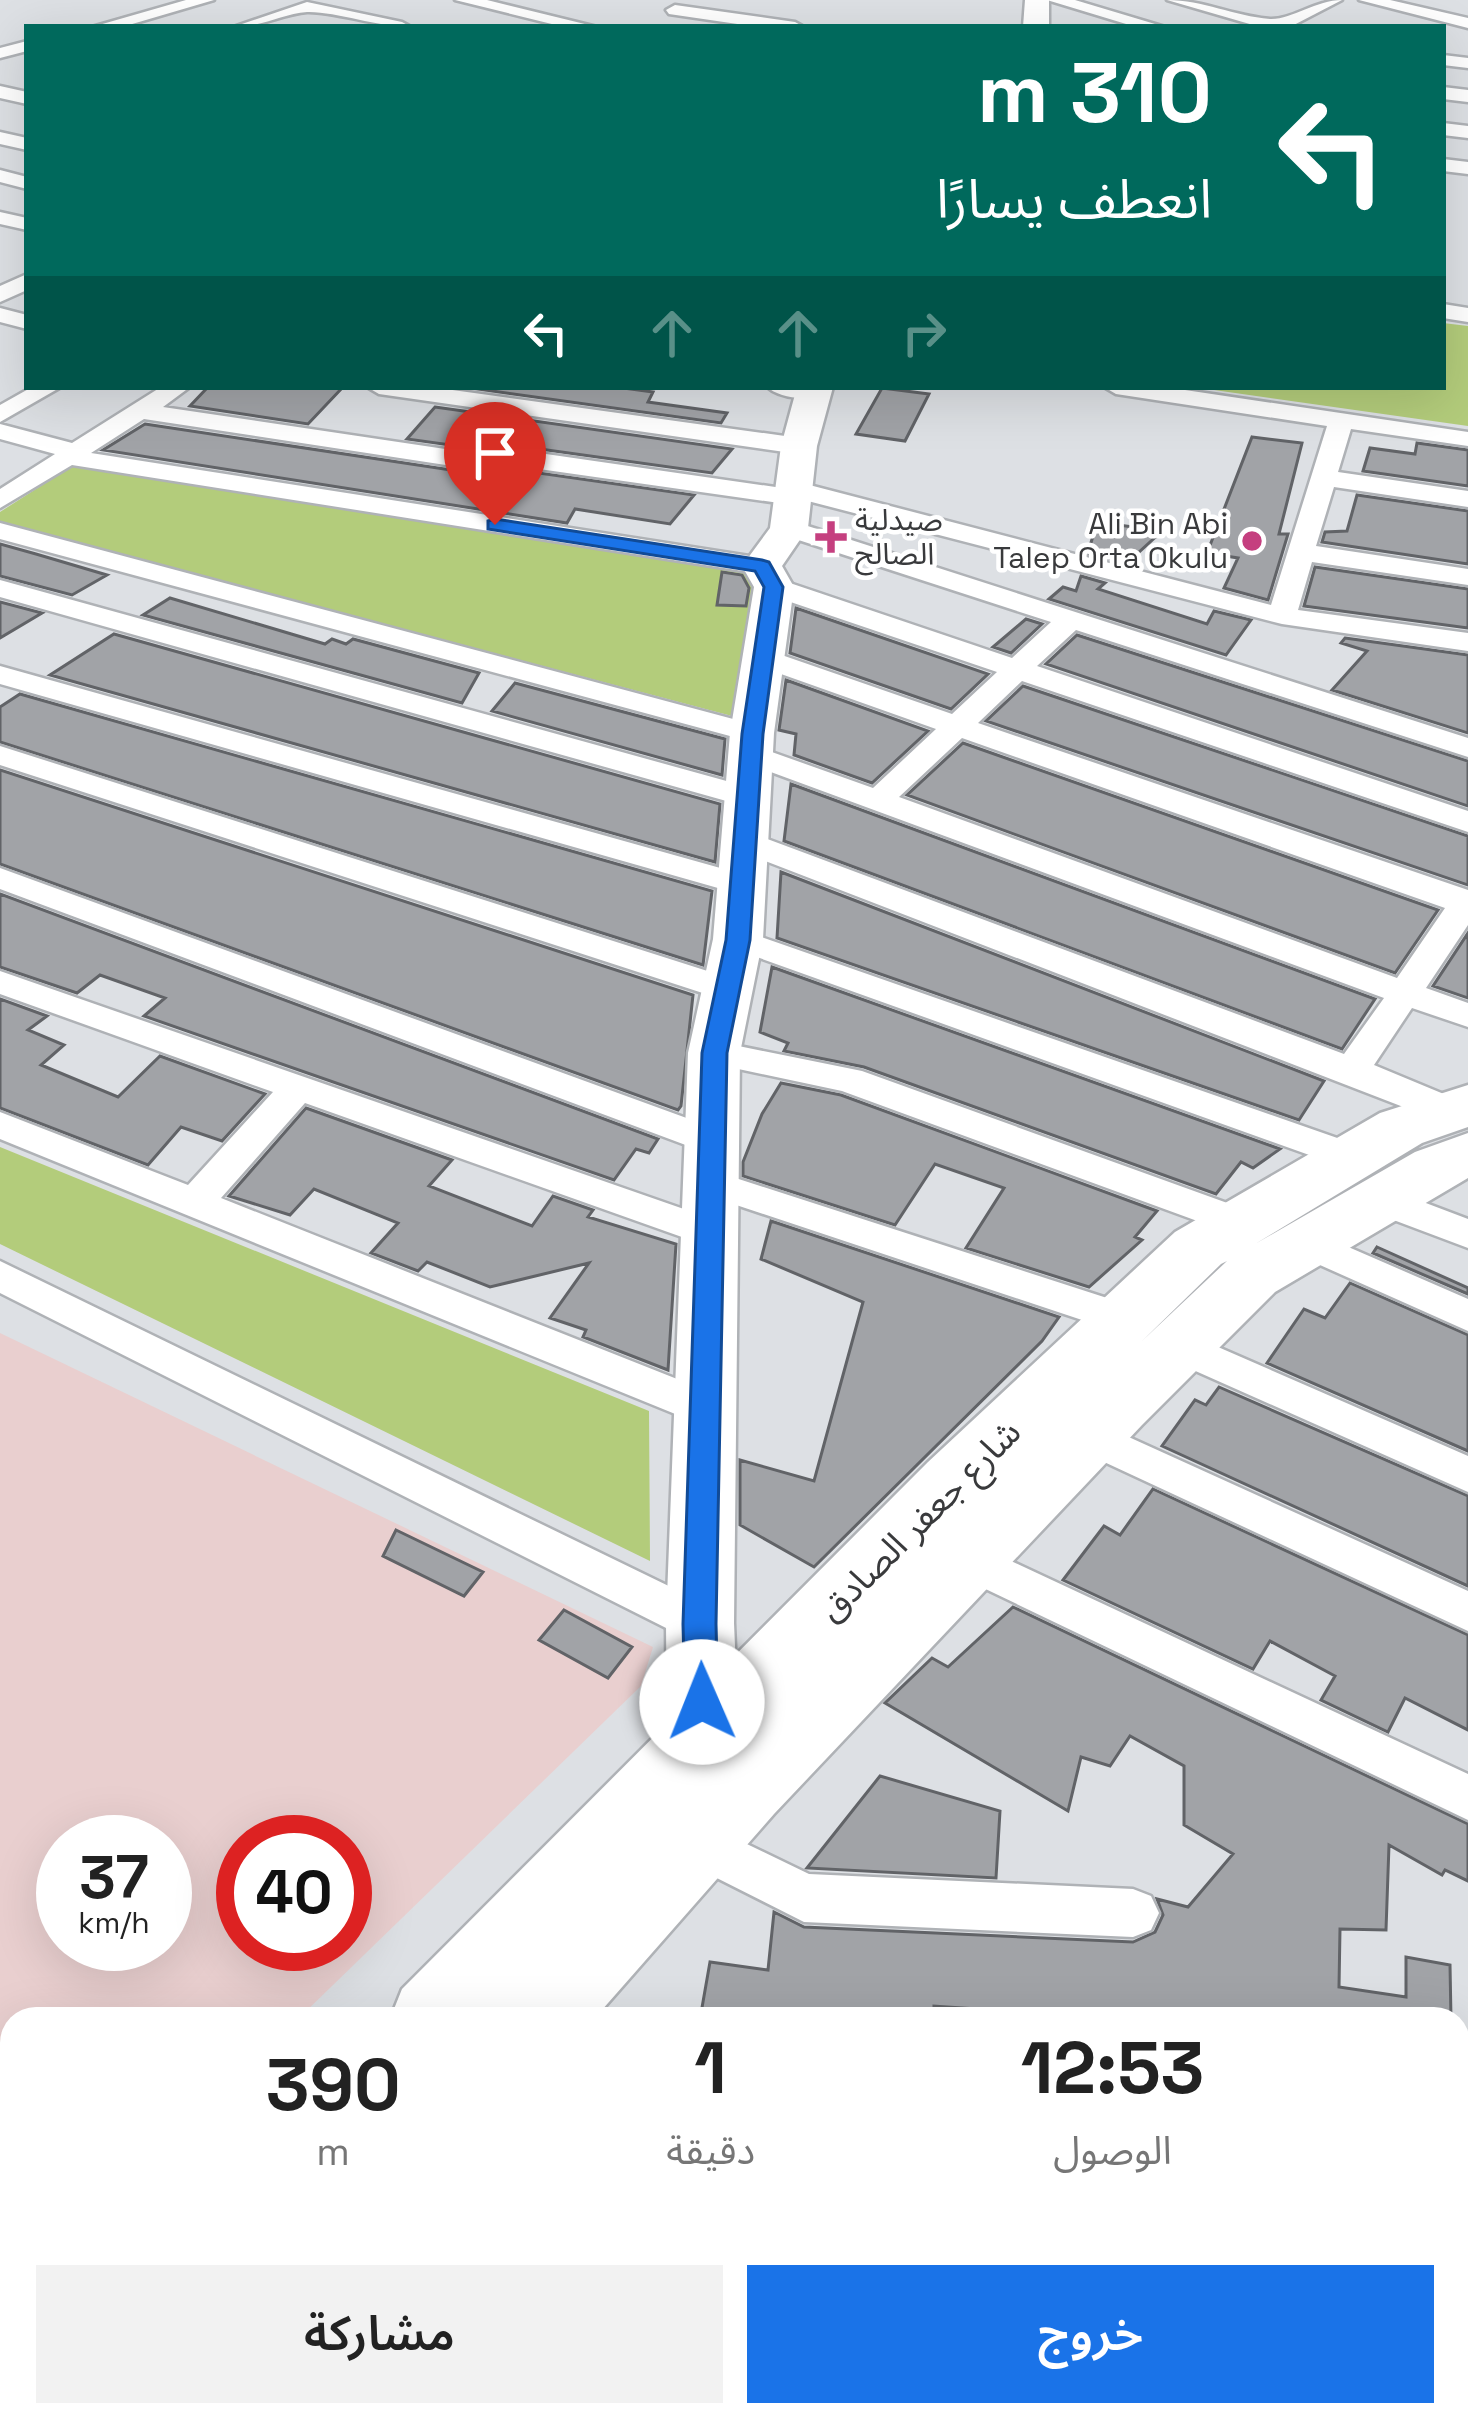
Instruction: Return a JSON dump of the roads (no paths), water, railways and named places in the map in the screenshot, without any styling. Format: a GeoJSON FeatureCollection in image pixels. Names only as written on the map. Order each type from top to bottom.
{"type":"FeatureCollection","features":[{"type":"Feature","properties":{"kind":"main road","name":"شارع جعفر الصادق"},"geometry":{"type":"LineString","coordinates":[[445,2007],[953,1483],[1152,1332],[1252,1275],[1274,1233],[1462,1124]]}},
{"type":"Feature","properties":{"kind":"main road","name":"شارع جعفر الصادق"},"geometry":{"type":"LineString","coordinates":[[548,2007],[746,1790],[1089,1436],[1152,1332]]}},
{"type":"Feature","properties":{"kind":"street"},"geometry":{"type":"LineString","coordinates":[[113,24],[206,0]]}},
{"type":"Feature","properties":{"kind":"street"},"geometry":{"type":"LineString","coordinates":[[463,0],[574,24]]}},
{"type":"Feature","properties":{"kind":"street"},"geometry":{"type":"LineString","coordinates":[[1055,0],[1145,24]]}},
{"type":"Feature","properties":{"kind":"street"},"geometry":{"type":"LineString","coordinates":[[1175,0],[1270,24]]}},
{"type":"Feature","properties":{"kind":"street"},"geometry":{"type":"LineString","coordinates":[[1282,24],[1334,0]]}},
{"type":"Feature","properties":{"kind":"street"},"geometry":{"type":"LineString","coordinates":[[1367,0],[1468,23]]}},
{"type":"Feature","properties":{"kind":"street"},"geometry":{"type":"LineString","coordinates":[[1393,24],[1445,0]]}},
{"type":"Feature","properties":{"kind":"street"},"geometry":{"type":"LineString","coordinates":[[252,24],[308,7],[388,24]]}},
{"type":"Feature","properties":{"kind":"street"},"geometry":{"type":"LineString","coordinates":[[675,10],[774,24]]}},
{"type":"Feature","properties":{"kind":"street"},"geometry":{"type":"LineString","coordinates":[[0,415],[44,390]]}},
{"type":"Feature","properties":{"kind":"street"},"geometry":{"type":"LineString","coordinates":[[0,500],[173,390]]}},
{"type":"Feature","properties":{"kind":"street"},"geometry":{"type":"LineString","coordinates":[[384,390],[476,451],[785,519],[1016,669],[1468,822]]}},
{"type":"Feature","properties":{"kind":"street"},"geometry":{"type":"LineString","coordinates":[[703,1742],[700,1624],[714,1053],[734,965],[763,658],[802,390]]}},
{"type":"Feature","properties":{"kind":"street"},"geometry":{"type":"LineString","coordinates":[[1136,390],[1468,439]]}},
{"type":"Feature","properties":{"kind":"street"},"geometry":{"type":"LineString","coordinates":[[138,411],[538,461],[785,519],[1071,619],[1468,748]]}},
{"type":"Feature","properties":{"kind":"street"},"geometry":{"type":"LineString","coordinates":[[1282,616],[1341,420]]}},
{"type":"Feature","properties":{"kind":"street"},"geometry":{"type":"LineString","coordinates":[[0,431],[71,454],[476,451],[785,519],[1282,616],[1468,642]]}},
{"type":"Feature","properties":{"kind":"street"},"geometry":{"type":"LineString","coordinates":[[1325,478],[1468,499]]}},
{"type":"Feature","properties":{"kind":"street"},"geometry":{"type":"LineString","coordinates":[[0,530],[749,802],[1352,1070],[1462,1124]]}},
{"type":"Feature","properties":{"kind":"street"},"geometry":{"type":"LineString","coordinates":[[1302,552],[1468,577]]}},
{"type":"Feature","properties":{"kind":"street"},"geometry":{"type":"LineString","coordinates":[[0,588],[749,802]]}},
{"type":"Feature","properties":{"kind":"street"},"geometry":{"type":"LineString","coordinates":[[878,800],[1071,619]]}},
{"type":"Feature","properties":{"kind":"street"},"geometry":{"type":"LineString","coordinates":[[763,658],[1467,903],[1352,1070]]}},
{"type":"Feature","properties":{"kind":"street"},"geometry":{"type":"LineString","coordinates":[[0,675],[749,802],[878,800],[1468,1016]]}},
{"type":"Feature","properties":{"kind":"street"},"geometry":{"type":"LineString","coordinates":[[8,766],[734,965],[1367,1178],[1468,1234]]}},
{"type":"Feature","properties":{"kind":"street"},"geometry":{"type":"LineString","coordinates":[[5,886],[711,1186],[1152,1332],[1468,1475]]}},
{"type":"Feature","properties":{"kind":"street"},"geometry":{"type":"LineString","coordinates":[[0,982],[297,1089],[711,1186]]}},
{"type":"Feature","properties":{"kind":"street"},"geometry":{"type":"LineString","coordinates":[[714,1053],[849,1080],[1274,1233],[1468,1316]]}},
{"type":"Feature","properties":{"kind":"street"},"geometry":{"type":"LineString","coordinates":[[194,1202],[297,1089]]}},
{"type":"Feature","properties":{"kind":"street"},"geometry":{"type":"LineString","coordinates":[[0,1125],[705,1408]]}},
{"type":"Feature","properties":{"kind":"street"},"geometry":{"type":"LineString","coordinates":[[0,1276],[700,1624]]}},
{"type":"Feature","properties":{"kind":"street"},"geometry":{"type":"LineString","coordinates":[[1089,1436],[1468,1612]]}},
{"type":"Feature","properties":{"kind":"street"},"geometry":{"type":"LineString","coordinates":[[968,1560],[1468,1798]]}},
{"type":"Feature","properties":{"kind":"street"},"geometry":{"type":"LineString","coordinates":[[699,1844],[804,1898],[1133,1912]]}},
{"type":"Feature","properties":{"kind":"place","name":"صيدلية الصالح"},"geometry":{"type":"Point","coordinates":[831,537]}},
{"type":"Feature","properties":{"kind":"place","name":"Ali Bin Abi Talep Orta Okulu"},"geometry":{"type":"Point","coordinates":[1252,541]}}]}
